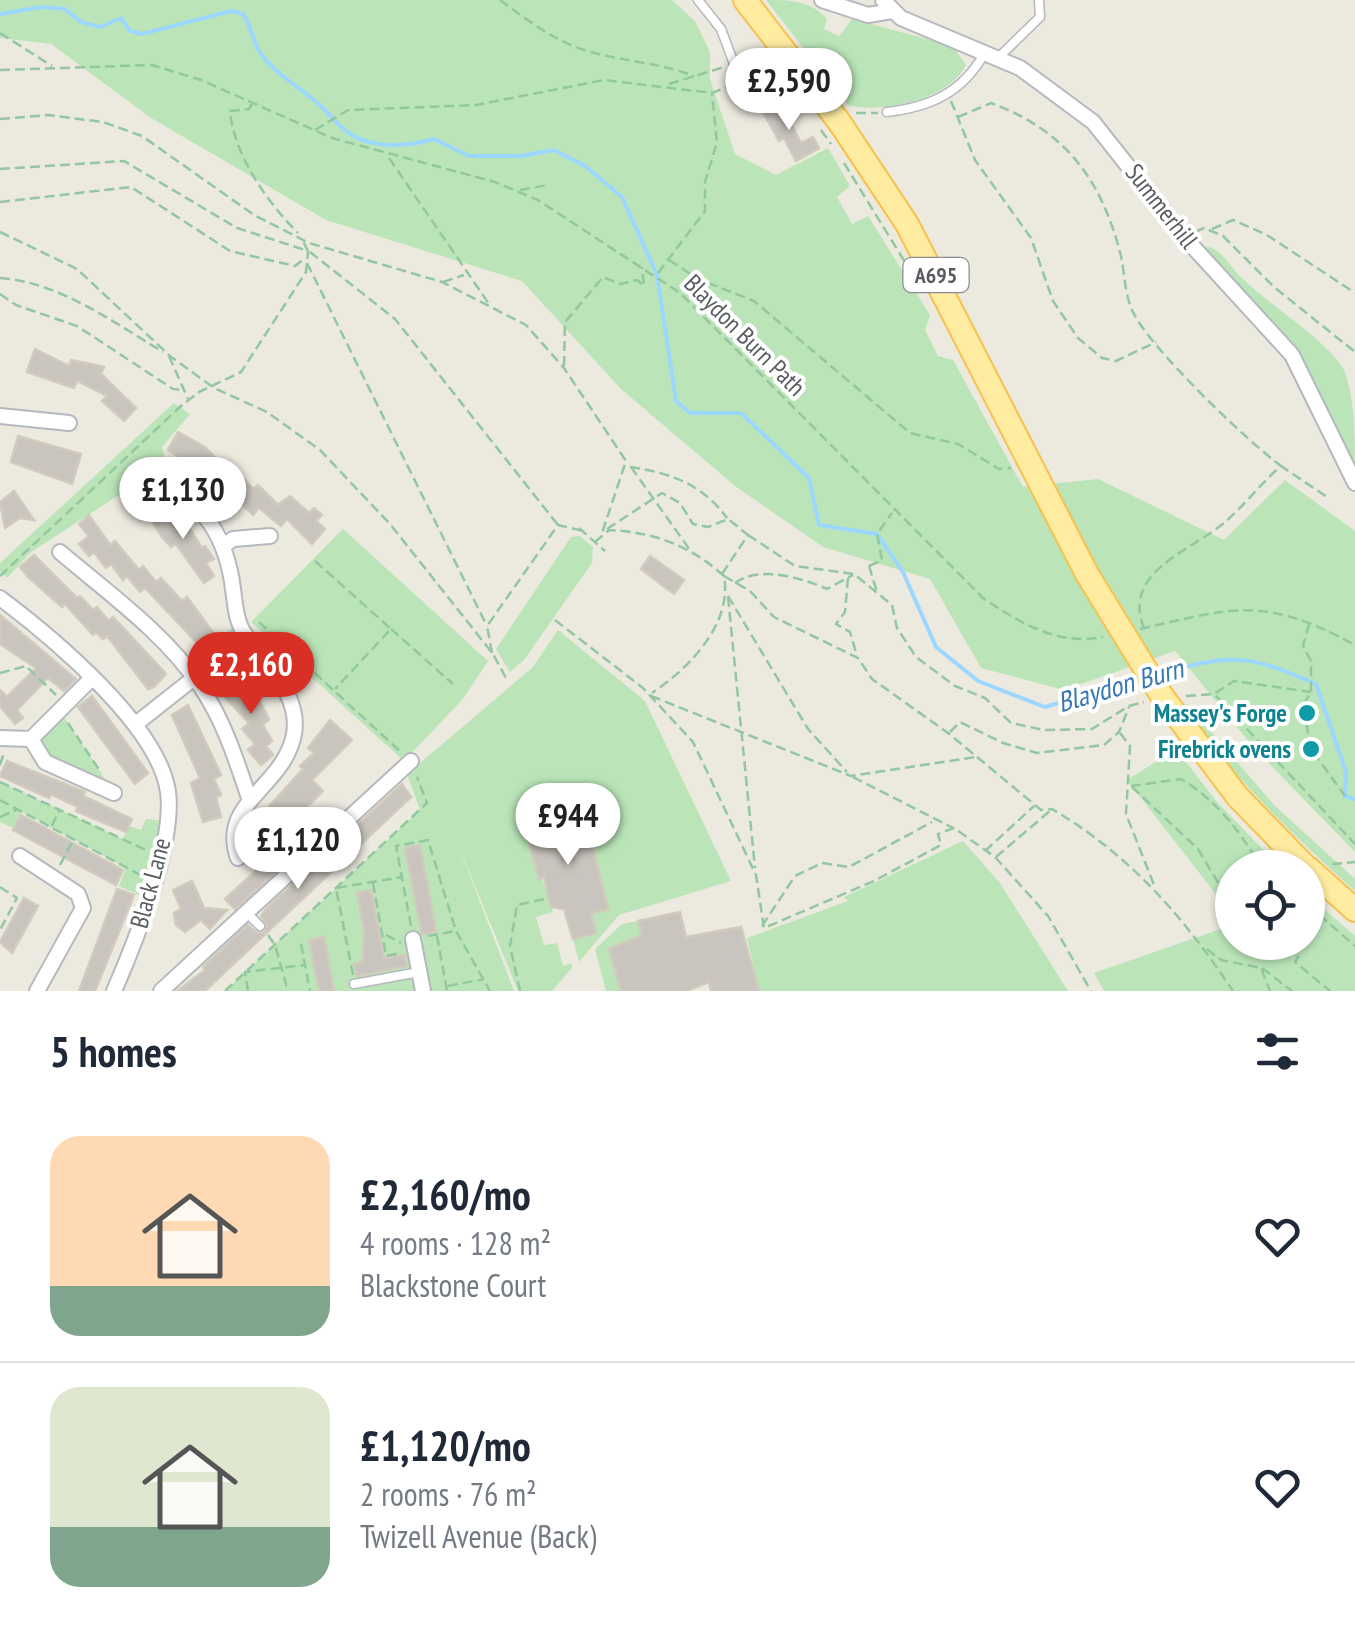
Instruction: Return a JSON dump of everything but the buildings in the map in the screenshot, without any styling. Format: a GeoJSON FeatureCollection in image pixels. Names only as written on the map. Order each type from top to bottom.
{"type":"FeatureCollection","features":[{"type":"Feature","properties":{"kind":"main road","name":"A695"},"geometry":{"type":"LineString","coordinates":[[745,0],[840,122],[907,224],[1087,574],[1162,698],[1237,796],[1296,850]]}},
{"type":"Feature","properties":{"kind":"main road","name":"A695"},"geometry":{"type":"LineString","coordinates":[[1325,879],[1355,910]]}},
{"type":"Feature","properties":{"kind":"street"},"geometry":{"type":"LineString","coordinates":[[822,0],[838,11],[868,15],[888,5]]}},
{"type":"Feature","properties":{"kind":"street","name":"Summerhill"},"geometry":{"type":"LineString","coordinates":[[888,5],[914,24],[993,53],[1093,122],[1186,238],[1301,368],[1355,483]]}},
{"type":"Feature","properties":{"kind":"street"},"geometry":{"type":"LineString","coordinates":[[0,416],[69,423]]}},
{"type":"Feature","properties":{"kind":"street"},"geometry":{"type":"LineString","coordinates":[[157,482],[180,490],[196,505],[223,546],[244,632],[289,699],[296,729],[287,760],[237,815],[230,838],[238,858]]}},
{"type":"Feature","properties":{"kind":"street"},"geometry":{"type":"LineString","coordinates":[[223,546],[233,540],[270,536]]}},
{"type":"Feature","properties":{"kind":"street"},"geometry":{"type":"LineString","coordinates":[[60,552],[139,620],[198,682],[220,720],[250,801]]}},
{"type":"Feature","properties":{"kind":"street","name":"Black Lane"},"geometry":{"type":"LineString","coordinates":[[0,598],[92,678],[136,723],[168,791],[161,856],[114,991]]}},
{"type":"Feature","properties":{"kind":"street"},"geometry":{"type":"LineString","coordinates":[[3,744],[30,740],[92,678]]}},
{"type":"Feature","properties":{"kind":"street"},"geometry":{"type":"LineString","coordinates":[[136,723],[198,682]]}},
{"type":"Feature","properties":{"kind":"street"},"geometry":{"type":"LineString","coordinates":[[30,740],[45,762],[114,794]]}},
{"type":"Feature","properties":{"kind":"street"},"geometry":{"type":"LineString","coordinates":[[161,991],[409,760]]}},
{"type":"Feature","properties":{"kind":"street"},"geometry":{"type":"LineString","coordinates":[[20,856],[78,894],[83,908],[37,991]]}},
{"type":"Feature","properties":{"kind":"street"},"geometry":{"type":"LineString","coordinates":[[414,945],[423,991]]}},
{"type":"Feature","properties":{"kind":"lane"},"geometry":{"type":"LineString","coordinates":[[698,0],[721,29],[743,88]]}},
{"type":"Feature","properties":{"kind":"lane"},"geometry":{"type":"LineString","coordinates":[[887,112],[910,110],[948,95],[1040,17],[1038,0]]}},
{"type":"Feature","properties":{"kind":"lane"},"geometry":{"type":"LineString","coordinates":[[246,912],[260,926]]}},
{"type":"Feature","properties":{"kind":"lane"},"geometry":{"type":"LineString","coordinates":[[354,984],[419,972]]}},
{"type":"Feature","properties":{"kind":"path"},"geometry":{"type":"LineString","coordinates":[[500,0],[544,32],[593,53],[653,63],[694,76]]}},
{"type":"Feature","properties":{"kind":"path"},"geometry":{"type":"LineString","coordinates":[[0,32],[54,67]]}},
{"type":"Feature","properties":{"kind":"path"},"geometry":{"type":"LineString","coordinates":[[314,132],[357,108],[476,105],[604,80],[712,93],[726,90],[768,61],[780,76]]}},
{"type":"Feature","properties":{"kind":"path"},"geometry":{"type":"LineString","coordinates":[[665,85],[734,63]]}},
{"type":"Feature","properties":{"kind":"path","name":"Blaydon Burn Path"},"geometry":{"type":"LineString","coordinates":[[0,70],[152,66],[253,103],[314,132],[388,157],[518,190],[657,275],[708,318],[962,581],[1010,616],[1065,639],[1106,636]]}},
{"type":"Feature","properties":{"kind":"path"},"geometry":{"type":"LineString","coordinates":[[657,275],[706,211],[705,182],[716,142],[712,93]]}},
{"type":"Feature","properties":{"kind":"path"},"geometry":{"type":"LineString","coordinates":[[948,95],[984,177],[1031,238],[1053,301],[1078,338],[1102,358],[1116,361],[1156,342]]}},
{"type":"Feature","properties":{"kind":"path"},"geometry":{"type":"LineString","coordinates":[[0,576],[188,400],[241,372],[306,272],[308,251],[250,169],[232,125],[230,111],[249,110],[253,103]]}},
{"type":"Feature","properties":{"kind":"path"},"geometry":{"type":"LineString","coordinates":[[958,117],[992,103],[1043,126],[1065,144],[1104,208],[1120,251],[1131,308],[1156,342],[1227,418],[1280,466],[1327,497]]}},
{"type":"Feature","properties":{"kind":"path"},"geometry":{"type":"LineString","coordinates":[[850,112],[887,112]]}},
{"type":"Feature","properties":{"kind":"path"},"geometry":{"type":"LineString","coordinates":[[0,119],[48,114],[104,122],[142,136],[254,215],[309,243],[442,282],[526,325],[564,368],[691,552]]}},
{"type":"Feature","properties":{"kind":"path"},"geometry":{"type":"LineString","coordinates":[[816,122],[913,276]]}},
{"type":"Feature","properties":{"kind":"path"},"geometry":{"type":"LineString","coordinates":[[388,157],[490,305]]}},
{"type":"Feature","properties":{"kind":"path"},"geometry":{"type":"LineString","coordinates":[[0,170],[124,161],[236,228],[308,251],[395,319],[558,525],[581,529],[605,551]]}},
{"type":"Feature","properties":{"kind":"path"},"geometry":{"type":"LineString","coordinates":[[518,190],[548,186]]}},
{"type":"Feature","properties":{"kind":"path"},"geometry":{"type":"LineString","coordinates":[[0,202],[130,187],[230,252],[295,266],[306,259]]}},
{"type":"Feature","properties":{"kind":"path"},"geometry":{"type":"LineString","coordinates":[[1211,230],[1233,220],[1250,227],[1355,293]]}},
{"type":"Feature","properties":{"kind":"path"},"geometry":{"type":"LineString","coordinates":[[1186,238],[1204,228],[1223,236],[1274,287],[1355,352]]}},
{"type":"Feature","properties":{"kind":"path"},"geometry":{"type":"LineString","coordinates":[[0,232],[77,269],[170,356],[188,400]]}},
{"type":"Feature","properties":{"kind":"path"},"geometry":{"type":"LineString","coordinates":[[306,259],[487,626],[493,654]]}},
{"type":"Feature","properties":{"kind":"path"},"geometry":{"type":"LineString","coordinates":[[669,260],[698,279],[754,301],[910,432],[958,444],[999,468],[1017,468],[1009,454]]}},
{"type":"Feature","properties":{"kind":"path"},"geometry":{"type":"LineString","coordinates":[[564,368],[565,322],[603,276],[620,284],[637,280],[644,286],[642,266]]}},
{"type":"Feature","properties":{"kind":"path"},"geometry":{"type":"LineString","coordinates":[[442,282],[466,275]]}},
{"type":"Feature","properties":{"kind":"path"},"geometry":{"type":"LineString","coordinates":[[0,278],[18,279],[73,299],[170,356],[214,388],[268,412],[320,450],[390,524],[493,654],[506,678]]}},
{"type":"Feature","properties":{"kind":"path"},"geometry":{"type":"LineString","coordinates":[[0,294],[16,304],[77,326],[174,389],[184,390]]}},
{"type":"Feature","properties":{"kind":"path"},"geometry":{"type":"LineString","coordinates":[[602,533],[626,461]]}},
{"type":"Feature","properties":{"kind":"path"},"geometry":{"type":"LineString","coordinates":[[1144,628],[1138,612],[1139,592],[1181,548],[1226,522],[1280,466]]}},
{"type":"Feature","properties":{"kind":"path"},"geometry":{"type":"LineString","coordinates":[[630,467],[684,480],[702,491],[748,535],[795,566],[854,574],[892,605],[897,628],[916,657],[955,686],[985,698],[1012,724],[1044,730],[1092,728],[1130,706],[1119,732],[1104,745],[1037,752],[1003,743],[960,722],[948,732]]}},
{"type":"Feature","properties":{"kind":"path"},"geometry":{"type":"LineString","coordinates":[[595,542],[652,496],[662,493],[680,503],[693,524],[708,527],[728,519]]}},
{"type":"Feature","properties":{"kind":"path"},"geometry":{"type":"LineString","coordinates":[[869,566],[882,560],[876,534],[894,511]]}},
{"type":"Feature","properties":{"kind":"path"},"geometry":{"type":"LineString","coordinates":[[487,626],[558,525]]}},
{"type":"Feature","properties":{"kind":"path"},"geometry":{"type":"LineString","coordinates":[[602,533],[638,531],[691,552],[759,598],[774,616],[858,658]]}},
{"type":"Feature","properties":{"kind":"path"},"geometry":{"type":"LineString","coordinates":[[748,535],[723,575],[762,926]]}},
{"type":"Feature","properties":{"kind":"path"},"geometry":{"type":"LineString","coordinates":[[315,561],[453,684]]}},
{"type":"Feature","properties":{"kind":"path"},"geometry":{"type":"LineString","coordinates":[[867,584],[869,566]]}},
{"type":"Feature","properties":{"kind":"path"},"geometry":{"type":"LineString","coordinates":[[869,566],[878,593]]}},
{"type":"Feature","properties":{"kind":"path"},"geometry":{"type":"LineString","coordinates":[[735,583],[754,574],[827,589],[854,574]]}},
{"type":"Feature","properties":{"kind":"path"},"geometry":{"type":"LineString","coordinates":[[848,576],[845,612],[836,624],[850,632],[858,658],[872,679],[948,732],[1040,810],[1052,809],[1092,832],[1158,893],[1204,947],[1233,991]]}},
{"type":"Feature","properties":{"kind":"path"},"geometry":{"type":"LineString","coordinates":[[650,695],[687,670],[728,596]]}},
{"type":"Feature","properties":{"kind":"path"},"geometry":{"type":"LineString","coordinates":[[728,596],[808,728],[851,776]]}},
{"type":"Feature","properties":{"kind":"path"},"geometry":{"type":"LineString","coordinates":[[1125,632],[1208,612],[1257,608],[1310,622],[1355,646]]}},
{"type":"Feature","properties":{"kind":"path"},"geometry":{"type":"LineString","coordinates":[[555,620],[650,695],[693,742],[756,874]]}},
{"type":"Feature","properties":{"kind":"path"},"geometry":{"type":"LineString","coordinates":[[225,991],[427,803],[409,760],[259,622]]}},
{"type":"Feature","properties":{"kind":"path"},"geometry":{"type":"LineString","coordinates":[[1310,622],[1302,646],[1311,662],[1311,692],[1304,705],[1310,749],[1345,796]]}},
{"type":"Feature","properties":{"kind":"path"},"geometry":{"type":"LineString","coordinates":[[334,690],[391,629]]}},
{"type":"Feature","properties":{"kind":"path"},"geometry":{"type":"LineString","coordinates":[[198,682],[259,649]]}},
{"type":"Feature","properties":{"kind":"path"},"geometry":{"type":"LineString","coordinates":[[0,672],[26,666],[63,707],[114,794]]}},
{"type":"Feature","properties":{"kind":"path"},"geometry":{"type":"LineString","coordinates":[[1162,698],[1214,694],[1234,681],[1311,692]]}},
{"type":"Feature","properties":{"kind":"path"},"geometry":{"type":"LineString","coordinates":[[1214,694],[1355,844]]}},
{"type":"Feature","properties":{"kind":"path"},"geometry":{"type":"LineString","coordinates":[[650,695],[851,776],[933,821],[954,828],[995,858],[1048,916],[1091,991]]}},
{"type":"Feature","properties":{"kind":"path"},"geometry":{"type":"LineString","coordinates":[[1304,705],[1318,707]]}},
{"type":"Feature","properties":{"kind":"path"},"geometry":{"type":"LineString","coordinates":[[1119,732],[1130,746],[1126,814],[1144,868],[1158,893]]}},
{"type":"Feature","properties":{"kind":"path"},"geometry":{"type":"LineString","coordinates":[[0,766],[3,744]]}},
{"type":"Feature","properties":{"kind":"path"},"geometry":{"type":"LineString","coordinates":[[851,776],[979,757]]}},
{"type":"Feature","properties":{"kind":"path"},"geometry":{"type":"LineString","coordinates":[[1130,786],[1181,779],[1212,802],[1251,850]]}},
{"type":"Feature","properties":{"kind":"path"},"geometry":{"type":"LineString","coordinates":[[0,782],[161,856]]}},
{"type":"Feature","properties":{"kind":"path"},"geometry":{"type":"LineString","coordinates":[[1130,786],[1198,848],[1215,877]]}},
{"type":"Feature","properties":{"kind":"path"},"geometry":{"type":"LineString","coordinates":[[0,800],[152,882]]}},
{"type":"Feature","properties":{"kind":"path"},"geometry":{"type":"LineString","coordinates":[[984,852],[1036,805]]}},
{"type":"Feature","properties":{"kind":"path"},"geometry":{"type":"LineString","coordinates":[[51,828],[59,808]]}},
{"type":"Feature","properties":{"kind":"path"},"geometry":{"type":"LineString","coordinates":[[995,858],[1052,809]]}},
{"type":"Feature","properties":{"kind":"path"},"geometry":{"type":"LineString","coordinates":[[0,817],[18,810]]}},
{"type":"Feature","properties":{"kind":"path"},"geometry":{"type":"LineString","coordinates":[[762,926],[794,876],[822,863],[850,867],[933,821]]}},
{"type":"Feature","properties":{"kind":"path"},"geometry":{"type":"LineString","coordinates":[[762,926],[874,882],[942,845],[938,834],[954,828]]}},
{"type":"Feature","properties":{"kind":"path"},"geometry":{"type":"LineString","coordinates":[[54,877],[74,840]]}},
{"type":"Feature","properties":{"kind":"path"},"geometry":{"type":"LineString","coordinates":[[414,945],[396,846],[428,840],[456,931],[490,991]]}},
{"type":"Feature","properties":{"kind":"path"},"geometry":{"type":"LineString","coordinates":[[1325,865],[1355,862]]}},
{"type":"Feature","properties":{"kind":"path"},"geometry":{"type":"LineString","coordinates":[[336,888],[402,877]]}},
{"type":"Feature","properties":{"kind":"path"},"geometry":{"type":"LineString","coordinates":[[373,882],[386,956],[436,934],[456,931]]}},
{"type":"Feature","properties":{"kind":"path"},"geometry":{"type":"LineString","coordinates":[[336,888],[354,984]]}},
{"type":"Feature","properties":{"kind":"path"},"geometry":{"type":"LineString","coordinates":[[0,930],[17,898],[1,889]]}},
{"type":"Feature","properties":{"kind":"path"},"geometry":{"type":"LineString","coordinates":[[520,991],[510,946],[518,905],[549,898]]}},
{"type":"Feature","properties":{"kind":"path"},"geometry":{"type":"LineString","coordinates":[[1325,920],[1355,946]]}},
{"type":"Feature","properties":{"kind":"path"},"geometry":{"type":"LineString","coordinates":[[260,926],[275,944],[288,991]]}},
{"type":"Feature","properties":{"kind":"path"},"geometry":{"type":"LineString","coordinates":[[436,934],[447,988],[486,979]]}},
{"type":"Feature","properties":{"kind":"path"},"geometry":{"type":"LineString","coordinates":[[302,944],[310,991]]}},
{"type":"Feature","properties":{"kind":"path"},"geometry":{"type":"LineString","coordinates":[[1204,947],[1222,960],[1261,968],[1292,991]]}},
{"type":"Feature","properties":{"kind":"path"},"geometry":{"type":"LineString","coordinates":[[1296,960],[1330,991]]}},
{"type":"Feature","properties":{"kind":"path"},"geometry":{"type":"LineString","coordinates":[[245,972],[306,965]]}},
{"type":"Feature","properties":{"kind":"path"},"geometry":{"type":"LineString","coordinates":[[1261,968],[1270,991]]}},
{"type":"Feature","properties":{"kind":"path"},"geometry":{"type":"LineString","coordinates":[[245,972],[248,991]]}},
{"type":"Feature","properties":{"kind":"green space"},"geometry":{"type":"Polygon","coordinates":[[[0,0],[672,0],[695,21],[710,52],[710,79],[735,154],[776,175],[828,148],[850,186],[837,197],[852,224],[868,216],[930,315],[925,330],[938,356],[953,360],[1023,487],[1098,479],[1224,540],[1285,480],[1355,531],[1355,852],[1254,748],[1175,651],[1064,690],[981,668],[930,579],[823,547],[735,486],[621,389],[522,281],[326,220],[151,118],[51,44],[0,38],[0,0]]]}},
{"type":"Feature","properties":{"kind":"green space"},"geometry":{"type":"Polygon","coordinates":[[[766,0],[791,1],[814,8],[827,19],[824,29],[839,36],[852,19],[953,46],[966,65],[945,87],[913,102],[878,107],[848,105],[766,0]]]}},
{"type":"Feature","properties":{"kind":"green space"},"geometry":{"type":"Polygon","coordinates":[[[1201,246],[1221,254],[1247,283],[1323,345],[1344,370],[1352,405],[1355,468],[1305,362],[1201,246]]]}},
{"type":"Feature","properties":{"kind":"green space"},"geometry":{"type":"Polygon","coordinates":[[[174,403],[190,414],[162,447],[164,455],[153,473],[31,552],[7,578],[0,572],[0,563],[174,403]]]}},
{"type":"Feature","properties":{"kind":"green space"},"geometry":{"type":"Polygon","coordinates":[[[343,529],[488,661],[463,699],[404,761],[251,622],[343,529]]]}},
{"type":"Feature","properties":{"kind":"green space"},"geometry":{"type":"Polygon","coordinates":[[[580,536],[593,547],[592,563],[524,660],[510,672],[496,649],[571,537],[580,536]]]}},
{"type":"Feature","properties":{"kind":"green space"},"geometry":{"type":"Polygon","coordinates":[[[231,629],[252,648],[259,665],[218,694],[211,677],[191,659],[231,629]]]}},
{"type":"Feature","properties":{"kind":"green space"},"geometry":{"type":"Polygon","coordinates":[[[558,630],[645,701],[731,881],[619,915],[579,962],[573,939],[596,933],[591,914],[608,908],[585,817],[566,822],[562,808],[523,819],[553,912],[536,917],[544,945],[557,943],[563,966],[571,963],[572,968],[552,991],[518,991],[457,842],[514,991],[225,991],[420,810],[407,774],[532,668],[558,630]]]}},
{"type":"Feature","properties":{"kind":"green space"},"geometry":{"type":"Polygon","coordinates":[[[1187,704],[1275,806],[1323,850],[1311,850],[1285,826],[1181,706],[1187,704]]]}},
{"type":"Feature","properties":{"kind":"green space"},"geometry":{"type":"Polygon","coordinates":[[[60,711],[109,785],[45,762],[31,739],[60,711]]]}},
{"type":"Feature","properties":{"kind":"green space"},"geometry":{"type":"Polygon","coordinates":[[[1176,749],[1217,802],[1264,850],[1215,850],[1215,893],[1127,780],[1176,749]]]}},
{"type":"Feature","properties":{"kind":"green space"},"geometry":{"type":"Polygon","coordinates":[[[0,782],[123,839],[129,826],[141,830],[146,819],[166,821],[146,898],[119,886],[126,868],[22,812],[13,828],[0,822],[0,782]]]}},
{"type":"Feature","properties":{"kind":"green space"},"geometry":{"type":"Polygon","coordinates":[[[963,841],[1000,883],[1068,991],[759,991],[747,938],[848,901],[844,897],[963,841]]]}},
{"type":"Feature","properties":{"kind":"green space"},"geometry":{"type":"Polygon","coordinates":[[[1325,852],[1355,879],[1355,891],[1325,863],[1325,852]]]}},
{"type":"Feature","properties":{"kind":"green space"},"geometry":{"type":"Polygon","coordinates":[[[1325,910],[1355,936],[1355,991],[1104,991],[1094,973],[1215,931],[1215,960],[1325,960],[1325,910]]]}},
{"type":"Feature","properties":{"kind":"green space"},"geometry":{"type":"Polygon","coordinates":[[[638,921],[642,935],[629,940],[659,991],[606,991],[595,949],[622,924],[638,921]]]}},
{"type":"Feature","properties":{"kind":"waterway","name":"Blaydon Burn"},"geometry":{"type":"LineString","coordinates":[[0,14],[42,7],[65,9],[81,22],[100,27],[121,18],[130,31],[142,34],[231,11],[243,14],[268,63],[360,139],[392,145],[434,139],[469,156],[521,156],[554,150],[585,166],[622,197],[657,275],[676,401],[690,413],[741,413],[809,478],[819,525],[877,534],[903,572],[936,647],[978,681],[1045,707],[1139,679]]}},
{"type":"Feature","properties":{"kind":"waterway","name":"Blaydon Burn"},"geometry":{"type":"LineString","coordinates":[[1158,674],[1238,660],[1272,667],[1316,684],[1346,772],[1345,796],[1355,799]]}},
{"type":"Feature","properties":{"kind":"place","name":"Massey's Forge"},"geometry":{"type":"Point","coordinates":[1307,713]}},
{"type":"Feature","properties":{"kind":"place","name":"Firebrick ovens"},"geometry":{"type":"Point","coordinates":[1311,749]}}]}
